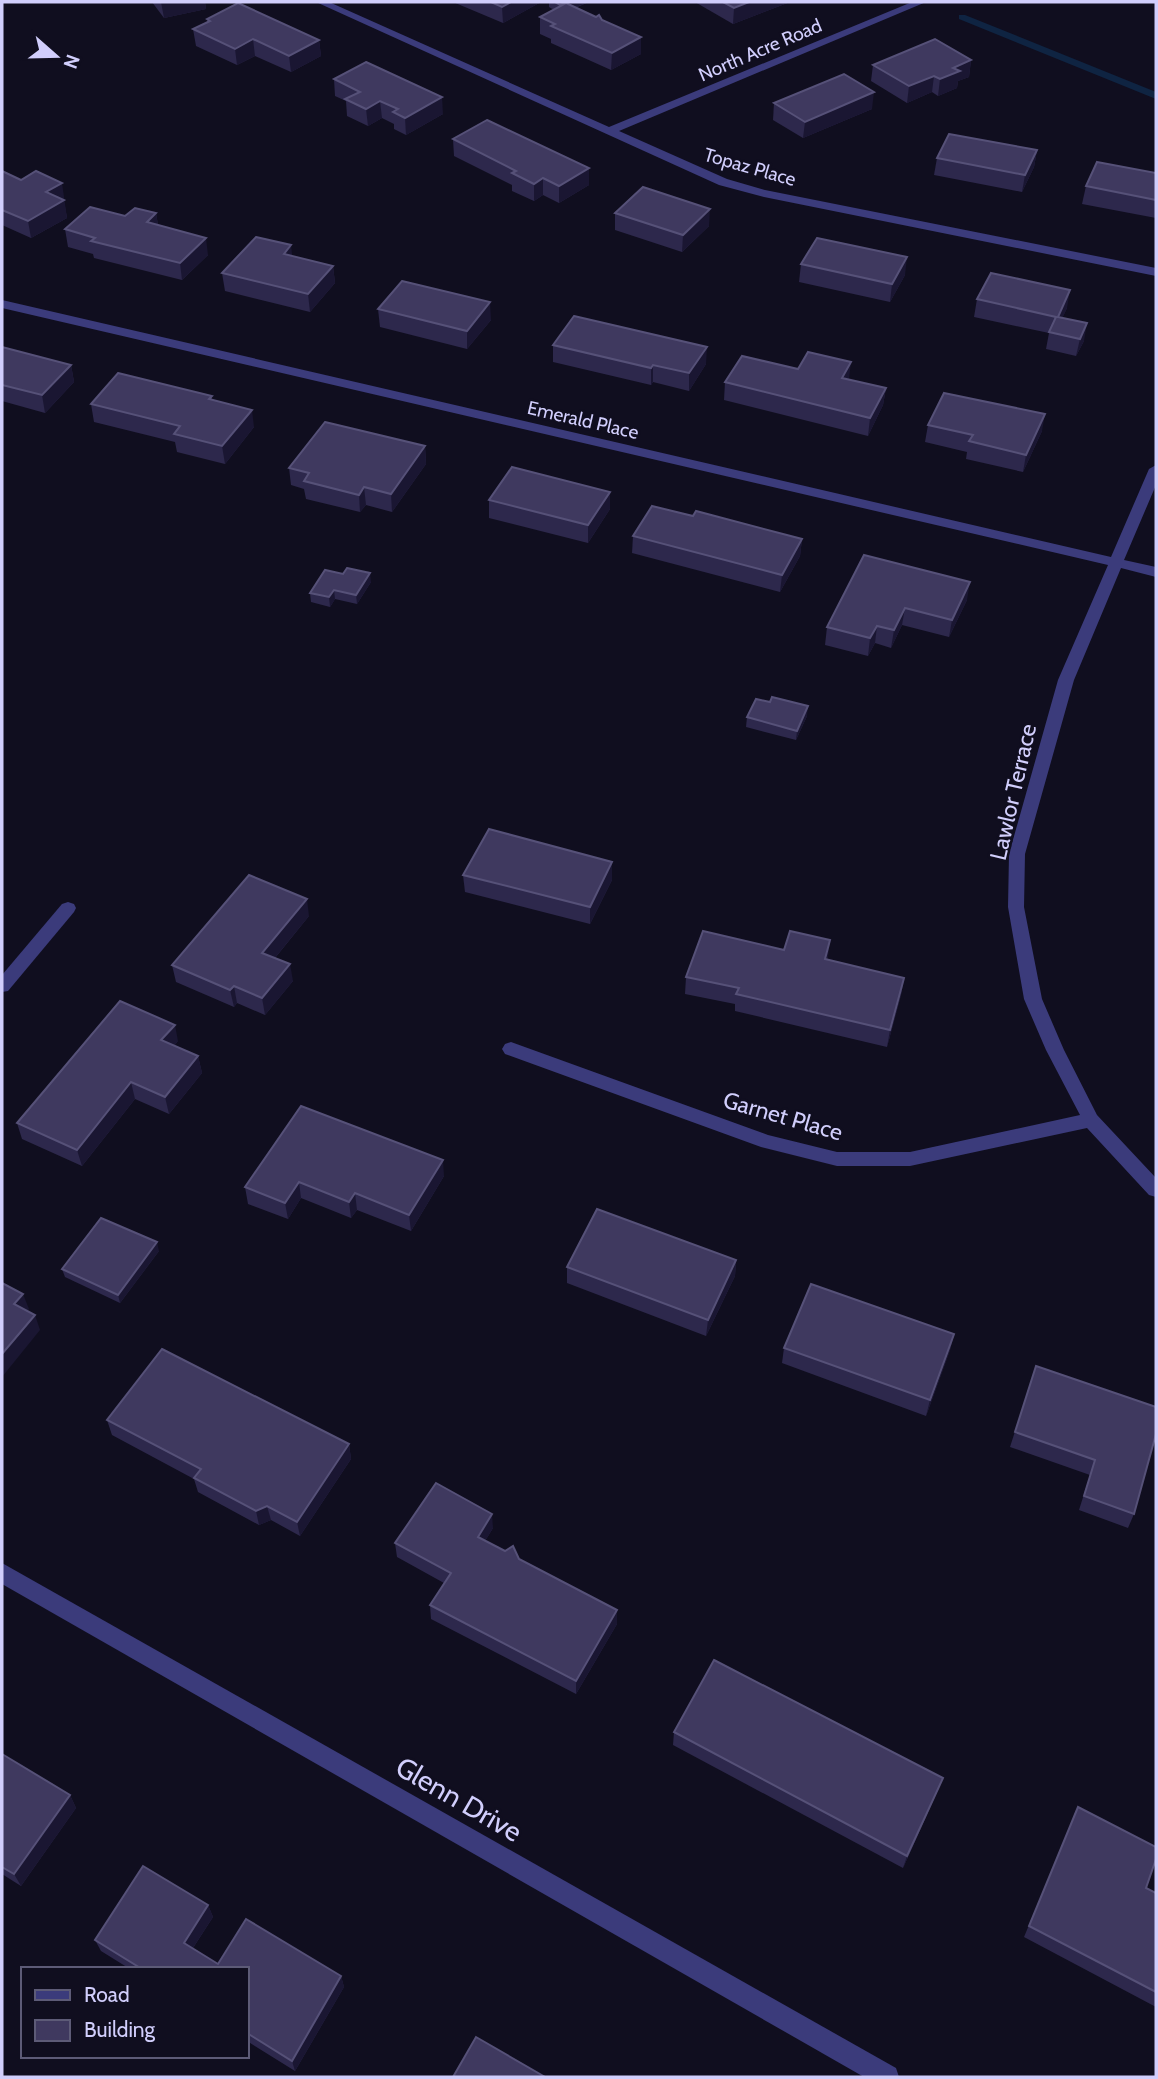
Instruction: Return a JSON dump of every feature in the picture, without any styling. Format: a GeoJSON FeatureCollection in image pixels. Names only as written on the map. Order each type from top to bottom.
{"type":"FeatureCollection","features":[{"type":"Feature","properties":{"kind":"street","name":"Topaz Place"},"geometry":{"type":"LineString","coordinates":[[321,2],[612,130],[699,172],[764,193],[1156,272]]}},
{"type":"Feature","properties":{"kind":"street","name":"North Acre Road"},"geometry":{"type":"LineString","coordinates":[[612,130],[921,2]]}},
{"type":"Feature","properties":{"kind":"street","name":"Emerald Place"},"geometry":{"type":"LineString","coordinates":[[2,304],[1156,572]]}},
{"type":"Feature","properties":{"kind":"street","name":"Lawlor Terrace"},"geometry":{"type":"LineString","coordinates":[[1156,469],[1066,680],[1017,855],[1016,907],[1033,999],[1055,1050],[1091,1120],[1156,1190]]}},
{"type":"Feature","properties":{"kind":"street"},"geometry":{"type":"LineString","coordinates":[[2,986],[68,908]]}},
{"type":"Feature","properties":{"kind":"street","name":"Garnet Place"},"geometry":{"type":"LineString","coordinates":[[511,1049],[767,1142],[837,1159],[909,1159],[1091,1120]]}},
{"type":"Feature","properties":{"kind":"street","name":"Glenn Drive"},"geometry":{"type":"LineString","coordinates":[[2,1573],[887,2077]]}},
{"type":"Feature","properties":{"kind":"building"},"geometry":{"type":"Polygon","coordinates":[[[491,2],[511,2],[502,7],[491,2]]]}},
{"type":"Feature","properties":{"kind":"building"},"geometry":{"type":"Polygon","coordinates":[[[723,2],[749,2],[734,8],[723,2]]]}},
{"type":"Feature","properties":{"kind":"building"},"geometry":{"type":"Polygon","coordinates":[[[238,3],[319,40],[289,56],[253,39],[235,49],[193,29],[238,3]]]}},
{"type":"Feature","properties":{"kind":"building"},"geometry":{"type":"Polygon","coordinates":[[[566,3],[596,17],[599,15],[602,20],[641,37],[612,53],[551,26],[555,24],[540,17],[566,3]]]}},
{"type":"Feature","properties":{"kind":"building"},"geometry":{"type":"Polygon","coordinates":[[[935,39],[971,60],[953,68],[960,71],[940,79],[934,76],[909,86],[873,65],[935,39]]]}},
{"type":"Feature","properties":{"kind":"building"},"geometry":{"type":"Polygon","coordinates":[[[366,62],[442,97],[405,118],[393,112],[398,109],[380,101],[366,109],[345,99],[360,92],[334,79],[366,62]]]}},
{"type":"Feature","properties":{"kind":"building"},"geometry":{"type":"Polygon","coordinates":[[[844,74],[874,92],[805,122],[774,103],[844,74]]]}},
{"type":"Feature","properties":{"kind":"building"},"geometry":{"type":"Polygon","coordinates":[[[487,120],[589,168],[559,186],[543,178],[534,184],[512,173],[516,171],[453,139],[487,120]]]}},
{"type":"Feature","properties":{"kind":"building"},"geometry":{"type":"Polygon","coordinates":[[[949,134],[1037,150],[1025,175],[937,158],[949,134]]]}},
{"type":"Feature","properties":{"kind":"building"},"geometry":{"type":"Polygon","coordinates":[[[1097,162],[1156,173],[1156,200],[1086,186],[1097,162]]]}},
{"type":"Feature","properties":{"kind":"building"},"geometry":{"type":"Polygon","coordinates":[[[2,171],[21,180],[36,171],[62,183],[46,192],[64,200],[28,221],[2,210],[2,171]]]}},
{"type":"Feature","properties":{"kind":"building"},"geometry":{"type":"Polygon","coordinates":[[[643,187],[710,209],[683,235],[615,213],[643,187]]]}},
{"type":"Feature","properties":{"kind":"building"},"geometry":{"type":"Polygon","coordinates":[[[90,207],[125,216],[135,208],[156,213],[147,222],[206,238],[180,263],[91,241],[95,238],[65,229],[90,207]]]}},
{"type":"Feature","properties":{"kind":"building"},"geometry":{"type":"Polygon","coordinates":[[[256,237],[291,245],[284,254],[333,266],[308,294],[222,273],[256,237]]]}},
{"type":"Feature","properties":{"kind":"building"},"geometry":{"type":"Polygon","coordinates":[[[817,238],[907,257],[892,284],[801,264],[817,238]]]}},
{"type":"Feature","properties":{"kind":"building"},"geometry":{"type":"Polygon","coordinates":[[[991,273],[1070,290],[1058,317],[1087,323],[1080,339],[1049,332],[1056,317],[977,299],[991,273]]]}},
{"type":"Feature","properties":{"kind":"building"},"geometry":{"type":"Polygon","coordinates":[[[402,281],[490,302],[467,331],[378,309],[402,281]]]}},
{"type":"Feature","properties":{"kind":"building"},"geometry":{"type":"Polygon","coordinates":[[[574,316],[707,347],[689,373],[653,365],[651,368],[553,345],[574,316]]]}},
{"type":"Feature","properties":{"kind":"building"},"geometry":{"type":"Polygon","coordinates":[[[2,347],[71,365],[42,395],[2,385],[2,347]]]}},
{"type":"Feature","properties":{"kind":"building"},"geometry":{"type":"Polygon","coordinates":[[[808,352],[851,362],[842,378],[886,388],[870,418],[725,382],[742,356],[798,369],[808,352]]]}},
{"type":"Feature","properties":{"kind":"building"},"geometry":{"type":"Polygon","coordinates":[[[118,373],[212,396],[209,399],[252,410],[222,446],[174,434],[180,426],[91,404],[118,373]]]}},
{"type":"Feature","properties":{"kind":"building"},"geometry":{"type":"Polygon","coordinates":[[[944,393],[1045,414],[1026,455],[969,441],[973,435],[928,425],[944,393]]]}},
{"type":"Feature","properties":{"kind":"building"},"geometry":{"type":"Polygon","coordinates":[[[325,422],[425,446],[391,494],[364,487],[359,495],[304,481],[309,473],[289,468],[325,422]]]}},
{"type":"Feature","properties":{"kind":"building"},"geometry":{"type":"Polygon","coordinates":[[[512,467],[610,492],[588,525],[489,500],[512,467]]]}},
{"type":"Feature","properties":{"kind":"building"},"geometry":{"type":"Polygon","coordinates":[[[652,506],[693,516],[696,511],[802,539],[782,575],[633,536],[652,506]]]}},
{"type":"Feature","properties":{"kind":"building"},"geometry":{"type":"Polygon","coordinates":[[[864,555],[970,582],[952,620],[905,608],[894,630],[877,626],[870,638],[827,627],[864,555]]]}},
{"type":"Feature","properties":{"kind":"building"},"geometry":{"type":"Polygon","coordinates":[[[347,568],[370,573],[356,595],[334,590],[329,597],[310,593],[325,570],[343,574],[347,568]]]}},
{"type":"Feature","properties":{"kind":"building"},"geometry":{"type":"Polygon","coordinates":[[[772,697],[808,706],[797,731],[747,717],[756,699],[770,702],[772,697]]]}},
{"type":"Feature","properties":{"kind":"building"},"geometry":{"type":"Polygon","coordinates":[[[489,829],[612,862],[590,907],[463,875],[489,829]]]}},
{"type":"Feature","properties":{"kind":"building"},"geometry":{"type":"Polygon","coordinates":[[[249,875],[307,899],[262,953],[290,964],[262,998],[234,986],[230,990],[172,965],[249,875]]]}},
{"type":"Feature","properties":{"kind":"building"},"geometry":{"type":"Polygon","coordinates":[[[703,931],[784,950],[790,931],[830,940],[825,959],[904,978],[890,1030],[736,994],[739,988],[686,977],[703,931]]]}},
{"type":"Feature","properties":{"kind":"building"},"geometry":{"type":"Polygon","coordinates":[[[120,1001],[175,1025],[161,1040],[198,1056],[165,1097],[131,1082],[77,1150],[17,1123],[120,1001]]]}},
{"type":"Feature","properties":{"kind":"building"},"geometry":{"type":"Polygon","coordinates":[[[301,1106],[443,1160],[409,1215],[355,1193],[349,1202],[299,1182],[285,1203],[245,1187],[301,1106]]]}},
{"type":"Feature","properties":{"kind":"building"},"geometry":{"type":"Polygon","coordinates":[[[597,1209],[736,1260],[708,1320],[567,1267],[597,1209]]]}},
{"type":"Feature","properties":{"kind":"building"},"geometry":{"type":"Polygon","coordinates":[[[101,1218],[157,1242],[118,1295],[62,1269],[101,1218]]]}},
{"type":"Feature","properties":{"kind":"building"},"geometry":{"type":"Polygon","coordinates":[[[2,1283],[23,1294],[14,1304],[35,1315],[2,1354],[2,1283]]]}},
{"type":"Feature","properties":{"kind":"building"},"geometry":{"type":"Polygon","coordinates":[[[811,1284],[954,1334],[930,1400],[784,1348],[811,1284]]]}},
{"type":"Feature","properties":{"kind":"building"},"geometry":{"type":"Polygon","coordinates":[[[162,1349],[349,1444],[297,1522],[267,1506],[256,1511],[194,1478],[201,1469],[107,1420],[162,1349]]]}},
{"type":"Feature","properties":{"kind":"building"},"geometry":{"type":"Polygon","coordinates":[[[1036,1366],[1156,1407],[1156,1434],[1134,1514],[1084,1496],[1095,1460],[1015,1432],[1036,1366]]]}},
{"type":"Feature","properties":{"kind":"building"},"geometry":{"type":"Polygon","coordinates":[[[436,1483],[492,1514],[478,1537],[505,1551],[513,1546],[519,1559],[617,1610],[576,1681],[430,1605],[451,1573],[395,1543],[436,1483]]]}},
{"type":"Feature","properties":{"kind":"building"},"geometry":{"type":"Polygon","coordinates":[[[714,1660],[943,1778],[907,1856],[674,1732],[714,1660]]]}},
{"type":"Feature","properties":{"kind":"building"},"geometry":{"type":"Polygon","coordinates":[[[2,1754],[70,1795],[14,1874],[2,1867],[2,1754]]]}},
{"type":"Feature","properties":{"kind":"building"},"geometry":{"type":"Polygon","coordinates":[[[1078,1807],[1156,1847],[1156,1859],[1146,1888],[1156,1893],[1156,1992],[1029,1926],[1078,1807]]]}},
{"type":"Feature","properties":{"kind":"building"},"geometry":{"type":"Polygon","coordinates":[[[143,1866],[208,1905],[184,1943],[218,1964],[246,1919],[341,1976],[292,2061],[248,2034],[248,1967],[139,1967],[95,1940],[143,1866]]]}},
{"type":"Feature","properties":{"kind":"building"},"geometry":{"type":"Polygon","coordinates":[[[476,2037],[545,2077],[453,2077],[476,2037]]]}},
{"type":"Feature","properties":{"kind":"waterway"},"geometry":{"type":"LineString","coordinates":[[962,17],[1156,96]]}}]}
